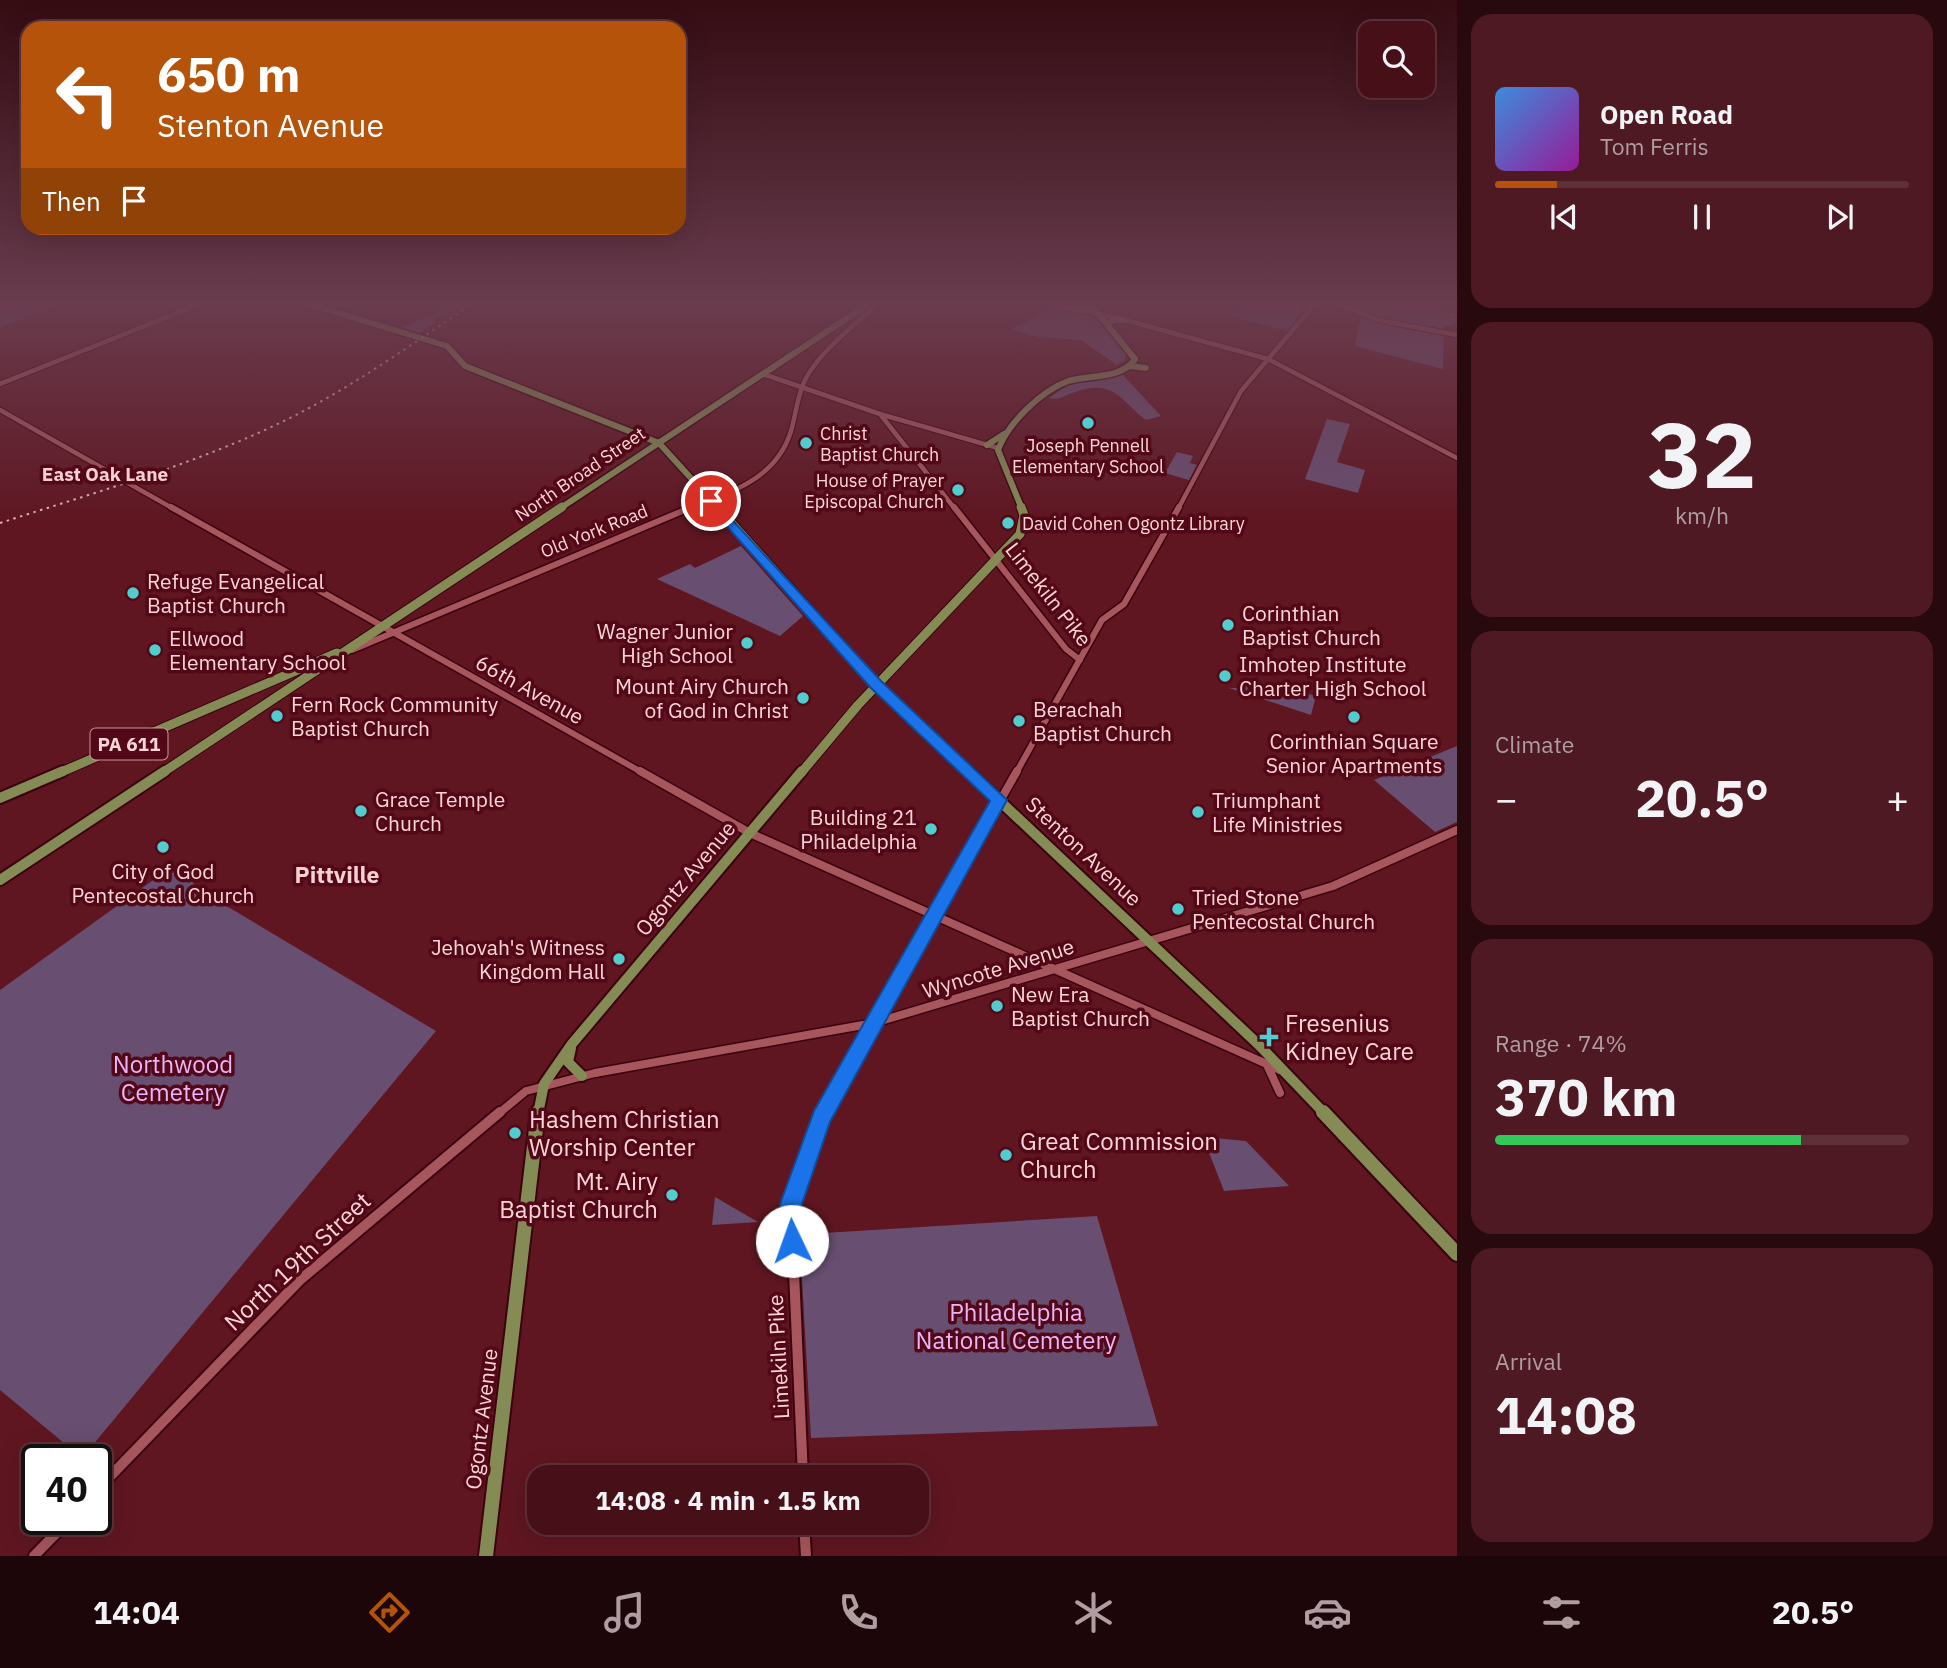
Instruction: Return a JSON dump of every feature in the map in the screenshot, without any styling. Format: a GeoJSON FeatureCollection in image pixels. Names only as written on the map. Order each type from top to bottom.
{"type":"FeatureCollection","features":[{"type":"Feature","properties":{"kind":"main road"},"geometry":{"type":"LineString","coordinates":[[493,378],[655,445]]}},
{"type":"Feature","properties":{"kind":"main road","name":"North Broad Street"},"geometry":{"type":"LineString","coordinates":[[262,706],[758,378]]}},
{"type":"Feature","properties":{"kind":"main road"},"geometry":{"type":"LineString","coordinates":[[987,445],[1004,434],[1058,386],[1089,378]]}},
{"type":"Feature","properties":{"kind":"main road"},"geometry":{"type":"LineString","coordinates":[[998,448],[1004,434]]}},
{"type":"Feature","properties":{"kind":"main road","name":"Stenton Avenue"},"geometry":{"type":"LineString","coordinates":[[655,445],[674,459],[876,684],[1253,1039],[1457,1254]]}},
{"type":"Feature","properties":{"kind":"main road","name":"Ogontz Avenue"},"geometry":{"type":"LineString","coordinates":[[486,1556],[534,1133],[544,1084],[571,1045],[876,684],[1020,534],[1024,517],[998,448]]}},
{"type":"Feature","properties":{"kind":"main road","name":"North Broad Street"},"geometry":{"type":"LineString","coordinates":[[0,880],[347,650]]}},
{"type":"Feature","properties":{"kind":"main road","name":"Old York Road"},"geometry":{"type":"LineString","coordinates":[[0,798],[347,650]]}},
{"type":"Feature","properties":{"kind":"main road","name":"Old York Road"},"geometry":{"type":"LineString","coordinates":[[274,682],[326,666]]}},
{"type":"Feature","properties":{"kind":"main road"},"geometry":{"type":"LineString","coordinates":[[274,682],[282,687],[281,691]]}},
{"type":"Feature","properties":{"kind":"main road"},"geometry":{"type":"LineString","coordinates":[[571,1045],[568,1062],[582,1076]]}},
{"type":"Feature","properties":{"kind":"street"},"geometry":{"type":"LineString","coordinates":[[774,378],[880,414],[998,448]]}},
{"type":"Feature","properties":{"kind":"street","name":"Old York Road"},"geometry":{"type":"LineString","coordinates":[[347,650],[749,484],[773,465],[792,428],[807,378]]}},
{"type":"Feature","properties":{"kind":"street"},"geometry":{"type":"LineString","coordinates":[[1080,660],[1102,620],[1124,604],[1161,542],[1241,391],[1252,378]]}},
{"type":"Feature","properties":{"kind":"street"},"geometry":{"type":"LineString","coordinates":[[1304,378],[1457,458]]}},
{"type":"Feature","properties":{"kind":"street","name":"66th Avenue"},"geometry":{"type":"LineString","coordinates":[[0,410],[750,832],[1287,1073]]}},
{"type":"Feature","properties":{"kind":"street","name":"Limekiln Pike"},"geometry":{"type":"LineString","coordinates":[[802,1465],[791,1204],[821,1118],[1080,660],[1066,649],[880,414]]}},
{"type":"Feature","properties":{"kind":"street","name":"Wyncote Avenue"},"geometry":{"type":"LineString","coordinates":[[544,1084],[874,1023],[1333,886],[1457,830]]}},
{"type":"Feature","properties":{"kind":"street"},"geometry":{"type":"LineString","coordinates":[[1248,1055],[1252,1054],[1253,1039]]}},
{"type":"Feature","properties":{"kind":"street"},"geometry":{"type":"LineString","coordinates":[[1267,1064],[1280,1093]]}},
{"type":"Feature","properties":{"kind":"street","name":"North 19th Street"},"geometry":{"type":"LineString","coordinates":[[112,1474],[300,1280],[503,1109],[526,1091],[544,1084]]}},
{"type":"Feature","properties":{"kind":"street"},"geometry":{"type":"LineString","coordinates":[[34,1556],[54,1535]]}},
{"type":"Feature","properties":{"kind":"street"},"geometry":{"type":"LineString","coordinates":[[805,1535],[806,1556]]}},
{"type":"Feature","properties":{"kind":"green space"},"geometry":{"type":"Polygon","coordinates":[[[1104,378],[1125,378],[1161,416],[1146,420],[1116,394],[1099,388],[1088,388],[1060,398],[1049,398],[1068,385],[1104,378]]]}},
{"type":"Feature","properties":{"kind":"green space"},"geometry":{"type":"Polygon","coordinates":[[[1327,419],[1350,424],[1337,462],[1365,470],[1358,493],[1305,479],[1327,419]]]}},
{"type":"Feature","properties":{"kind":"green space"},"geometry":{"type":"Polygon","coordinates":[[[1177,452],[1193,456],[1190,463],[1197,465],[1189,480],[1165,473],[1177,452]]]}},
{"type":"Feature","properties":{"kind":"green space"},"geometry":{"type":"Polygon","coordinates":[[[741,546],[803,616],[780,636],[657,579],[690,564],[695,568],[741,546]]]}},
{"type":"Feature","properties":{"kind":"green space"},"geometry":{"type":"Polygon","coordinates":[[[1248,679],[1316,696],[1311,715],[1229,688],[1244,688],[1248,679]]]}},
{"type":"Feature","properties":{"kind":"green space"},"geometry":{"type":"Polygon","coordinates":[[[1457,746],[1457,822],[1435,832],[1374,780],[1457,746]]]}},
{"type":"Feature","properties":{"kind":"green space","name":"Northwood Cemetery"},"geometry":{"type":"Polygon","coordinates":[[[167,870],[184,872],[198,889],[436,1031],[94,1444],[65,1444],[0,1390],[0,990],[167,870]]]}},
{"type":"Feature","properties":{"kind":"green space"},"geometry":{"type":"Polygon","coordinates":[[[1203,1137],[1246,1141],[1289,1186],[1224,1191],[1203,1137]]]}},
{"type":"Feature","properties":{"kind":"green space"},"geometry":{"type":"Polygon","coordinates":[[[715,1197],[758,1222],[712,1225],[715,1197]]]}},
{"type":"Feature","properties":{"kind":"green space","name":"Philadelphia National Cemetery"},"geometry":{"type":"Polygon","coordinates":[[[1097,1216],[1158,1426],[811,1438],[800,1244],[808,1234],[1097,1216]]]}},
{"type":"Feature","properties":{"kind":"railway"},"geometry":{"type":"LineString","coordinates":[[0,523],[216,451],[310,408],[361,378]]}},
{"type":"Feature","properties":{"kind":"place","name":"Joseph Pennell Elementary School"},"geometry":{"type":"Point","coordinates":[1088,423]}},
{"type":"Feature","properties":{"kind":"place","name":"Christ Baptist Church"},"geometry":{"type":"Point","coordinates":[806,443]}},
{"type":"Feature","properties":{"kind":"place","name":"House of Prayer Episcopal Church"},"geometry":{"type":"Point","coordinates":[958,490]}},
{"type":"Feature","properties":{"kind":"place","name":"David Cohen Ogontz Library"},"geometry":{"type":"Point","coordinates":[1008,523]}},
{"type":"Feature","properties":{"kind":"place","name":"Refuge Evangelical Baptist Church"},"geometry":{"type":"Point","coordinates":[133,593]}},
{"type":"Feature","properties":{"kind":"place","name":"Corinthian Baptist Church"},"geometry":{"type":"Point","coordinates":[1228,625]}},
{"type":"Feature","properties":{"kind":"place","name":"Wagner Junior High School"},"geometry":{"type":"Point","coordinates":[747,643]}},
{"type":"Feature","properties":{"kind":"place","name":"Ellwood Elementary School"},"geometry":{"type":"Point","coordinates":[155,650]}},
{"type":"Feature","properties":{"kind":"place","name":"Imhotep Institute Charter High School"},"geometry":{"type":"Point","coordinates":[1225,676]}},
{"type":"Feature","properties":{"kind":"place","name":"Mount Airy Church of God in Christ"},"geometry":{"type":"Point","coordinates":[803,698]}},
{"type":"Feature","properties":{"kind":"place","name":"Fern Rock Community Baptist Church"},"geometry":{"type":"Point","coordinates":[277,716]}},
{"type":"Feature","properties":{"kind":"place","name":"Corinthian Square Senior Apartments"},"geometry":{"type":"Point","coordinates":[1354,717]}},
{"type":"Feature","properties":{"kind":"place","name":"Berachah Baptist Church"},"geometry":{"type":"Point","coordinates":[1019,721]}},
{"type":"Feature","properties":{"kind":"place","name":"Grace Temple Church"},"geometry":{"type":"Point","coordinates":[361,811]}},
{"type":"Feature","properties":{"kind":"place","name":"Triumphant Life Ministries"},"geometry":{"type":"Point","coordinates":[1198,812]}},
{"type":"Feature","properties":{"kind":"place","name":"Building 21 Philadelphia"},"geometry":{"type":"Point","coordinates":[931,829]}},
{"type":"Feature","properties":{"kind":"place","name":"City of God Pentecostal Church"},"geometry":{"type":"Point","coordinates":[163,847]}},
{"type":"Feature","properties":{"kind":"place","name":"Tried Stone Pentecostal Church"},"geometry":{"type":"Point","coordinates":[1178,909]}},
{"type":"Feature","properties":{"kind":"place","name":"Jehovah's Witness Kingdom Hall"},"geometry":{"type":"Point","coordinates":[619,959]}},
{"type":"Feature","properties":{"kind":"place","name":"New Era Baptist Church"},"geometry":{"type":"Point","coordinates":[997,1006]}},
{"type":"Feature","properties":{"kind":"place","name":"Fresenius Kidney Care"},"geometry":{"type":"Point","coordinates":[1269,1037]}},
{"type":"Feature","properties":{"kind":"place","name":"Hashem Christian Worship Center"},"geometry":{"type":"Point","coordinates":[515,1133]}},
{"type":"Feature","properties":{"kind":"place","name":"Great Commission Church"},"geometry":{"type":"Point","coordinates":[1006,1155]}},
{"type":"Feature","properties":{"kind":"place","name":"Mt. Airy Baptist Church"},"geometry":{"type":"Point","coordinates":[672,1195]}},
{"type":"Feature","properties":{"kind":"district","name":"East Oak Lane"},"geometry":{"type":"Point","coordinates":[105,474]}},
{"type":"Feature","properties":{"kind":"district","name":"Pittville"},"geometry":{"type":"Point","coordinates":[337,874]}},
{"type":"Feature","properties":{"kind":"route"},"geometry":{"type":"LineString","coordinates":[[711,501],[876,684],[999,800],[821,1118],[791,1204],[792,1241]]}}]}
